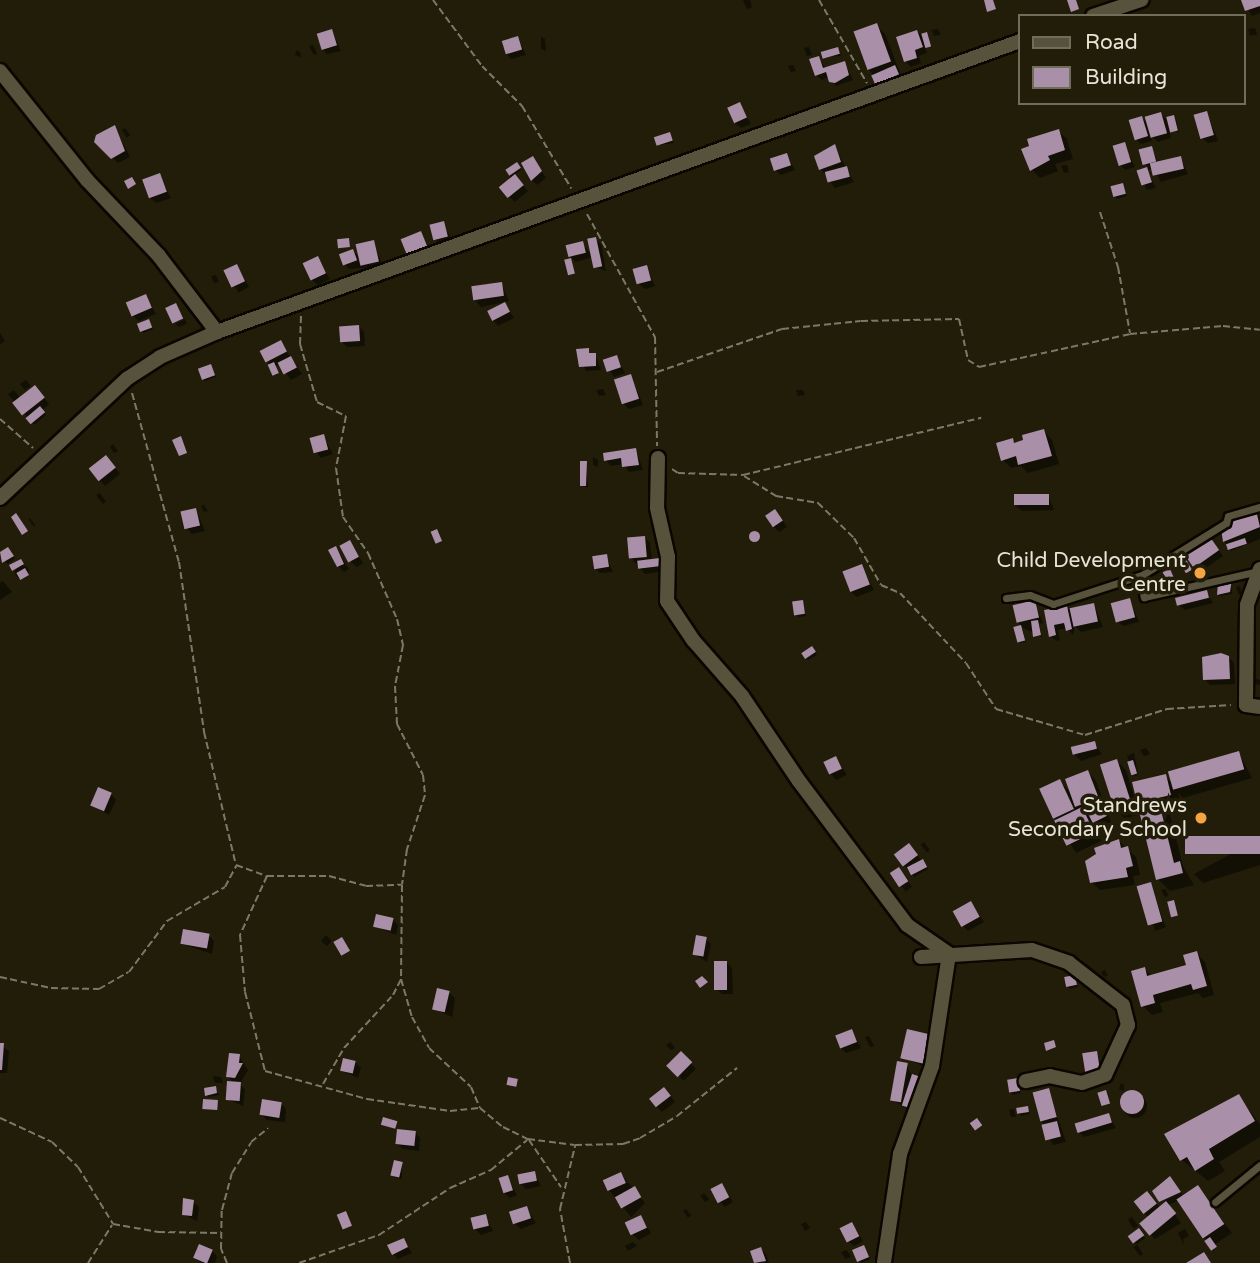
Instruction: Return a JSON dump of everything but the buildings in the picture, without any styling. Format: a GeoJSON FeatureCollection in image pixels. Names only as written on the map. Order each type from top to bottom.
{"type":"FeatureCollection","features":[{"type":"Feature","properties":{"kind":"street"},"geometry":{"type":"LineString","coordinates":[[1099,14],[1141,0]]}},
{"type":"Feature","properties":{"kind":"street"},"geometry":{"type":"LineString","coordinates":[[0,499],[128,378],[160,357],[217,332],[301,304],[1018,42]]}},
{"type":"Feature","properties":{"kind":"street"},"geometry":{"type":"LineString","coordinates":[[0,71],[87,180],[159,256],[217,332]]}},
{"type":"Feature","properties":{"kind":"street"},"geometry":{"type":"LineString","coordinates":[[658,458],[657,509],[668,557],[667,601],[693,640],[742,696],[799,781],[907,925],[950,954]]}},
{"type":"Feature","properties":{"kind":"street"},"geometry":{"type":"LineString","coordinates":[[1253,706],[1247,605],[1259,570]]}},
{"type":"Feature","properties":{"kind":"street"},"geometry":{"type":"LineString","coordinates":[[921,957],[1016,948],[1049,955],[1075,967],[1123,1005],[1128,1025],[1105,1075],[1082,1083],[1051,1076],[1026,1081]]}},
{"type":"Feature","properties":{"kind":"street"},"geometry":{"type":"LineString","coordinates":[[884,1263],[900,1154],[932,1066],[950,954]]}},
{"type":"Feature","properties":{"kind":"lane"},"geometry":{"type":"LineString","coordinates":[[1006,598],[1030,595],[1052,604],[1139,576],[1226,523],[1228,516],[1260,507]]}},
{"type":"Feature","properties":{"kind":"lane"},"geometry":{"type":"LineString","coordinates":[[1139,576],[1144,597],[1259,570]]}},
{"type":"Feature","properties":{"kind":"lane"},"geometry":{"type":"LineString","coordinates":[[1215,1202],[1260,1165]]}},
{"type":"Feature","properties":{"kind":"path"},"geometry":{"type":"LineString","coordinates":[[433,0],[482,66],[522,106],[655,337],[658,458],[678,473],[743,475],[981,418]]}},
{"type":"Feature","properties":{"kind":"path"},"geometry":{"type":"LineString","coordinates":[[820,0],[874,96]]}},
{"type":"Feature","properties":{"kind":"path"},"geometry":{"type":"LineString","coordinates":[[1100,212],[1118,267],[1130,334]]}},
{"type":"Feature","properties":{"kind":"path"},"geometry":{"type":"LineString","coordinates":[[301,304],[300,344],[317,402],[346,416],[336,468],[343,517],[368,553],[397,619],[403,645],[395,685],[397,724],[423,775],[425,795],[407,849],[402,885],[401,979],[412,1017],[429,1048],[471,1087],[480,1108],[503,1127],[528,1139],[575,1145],[623,1144],[640,1138],[677,1116],[737,1068]]}},
{"type":"Feature","properties":{"kind":"path"},"geometry":{"type":"LineString","coordinates":[[656,372],[782,329],[861,321],[959,319],[968,360],[979,367],[1130,334],[1223,326],[1260,330]]}},
{"type":"Feature","properties":{"kind":"path"},"geometry":{"type":"LineString","coordinates":[[0,977],[51,988],[99,989],[129,972],[167,921],[225,887],[236,865],[204,732],[179,562],[128,378]]}},
{"type":"Feature","properties":{"kind":"path"},"geometry":{"type":"LineString","coordinates":[[0,419],[44,458]]}},
{"type":"Feature","properties":{"kind":"path"},"geometry":{"type":"LineString","coordinates":[[743,475],[776,496],[818,503],[854,538],[881,585],[900,593],[966,663],[996,709],[1085,736],[1167,709],[1253,706]]}},
{"type":"Feature","properties":{"kind":"path"},"geometry":{"type":"LineString","coordinates":[[236,865],[267,876],[329,876],[366,886],[402,885]]}},
{"type":"Feature","properties":{"kind":"path"},"geometry":{"type":"LineString","coordinates":[[267,876],[240,935],[245,992],[262,1066],[269,1073],[323,1085],[367,1099],[434,1110],[480,1108]]}},
{"type":"Feature","properties":{"kind":"path"},"geometry":{"type":"LineString","coordinates":[[323,1085],[344,1048],[393,995],[401,979]]}},
{"type":"Feature","properties":{"kind":"path"},"geometry":{"type":"LineString","coordinates":[[0,1118],[52,1142],[78,1167],[113,1224],[158,1232],[221,1233]]}},
{"type":"Feature","properties":{"kind":"path"},"geometry":{"type":"LineString","coordinates":[[227,1263],[221,1233],[232,1173],[251,1142],[268,1128]]}},
{"type":"Feature","properties":{"kind":"path"},"geometry":{"type":"LineString","coordinates":[[528,1139],[562,1189]]}},
{"type":"Feature","properties":{"kind":"path"},"geometry":{"type":"LineString","coordinates":[[299,1263],[379,1235],[450,1188],[491,1170],[528,1139]]}},
{"type":"Feature","properties":{"kind":"path"},"geometry":{"type":"LineString","coordinates":[[570,1263],[562,1229],[562,1189],[575,1145]]}},
{"type":"Feature","properties":{"kind":"path"},"geometry":{"type":"LineString","coordinates":[[88,1263],[113,1224]]}},
{"type":"Feature","properties":{"kind":"place","name":"Child Development Centre"},"geometry":{"type":"Point","coordinates":[1200,573]}},
{"type":"Feature","properties":{"kind":"place","name":"Standrews Secondary School"},"geometry":{"type":"Point","coordinates":[1201,818]}}]}
